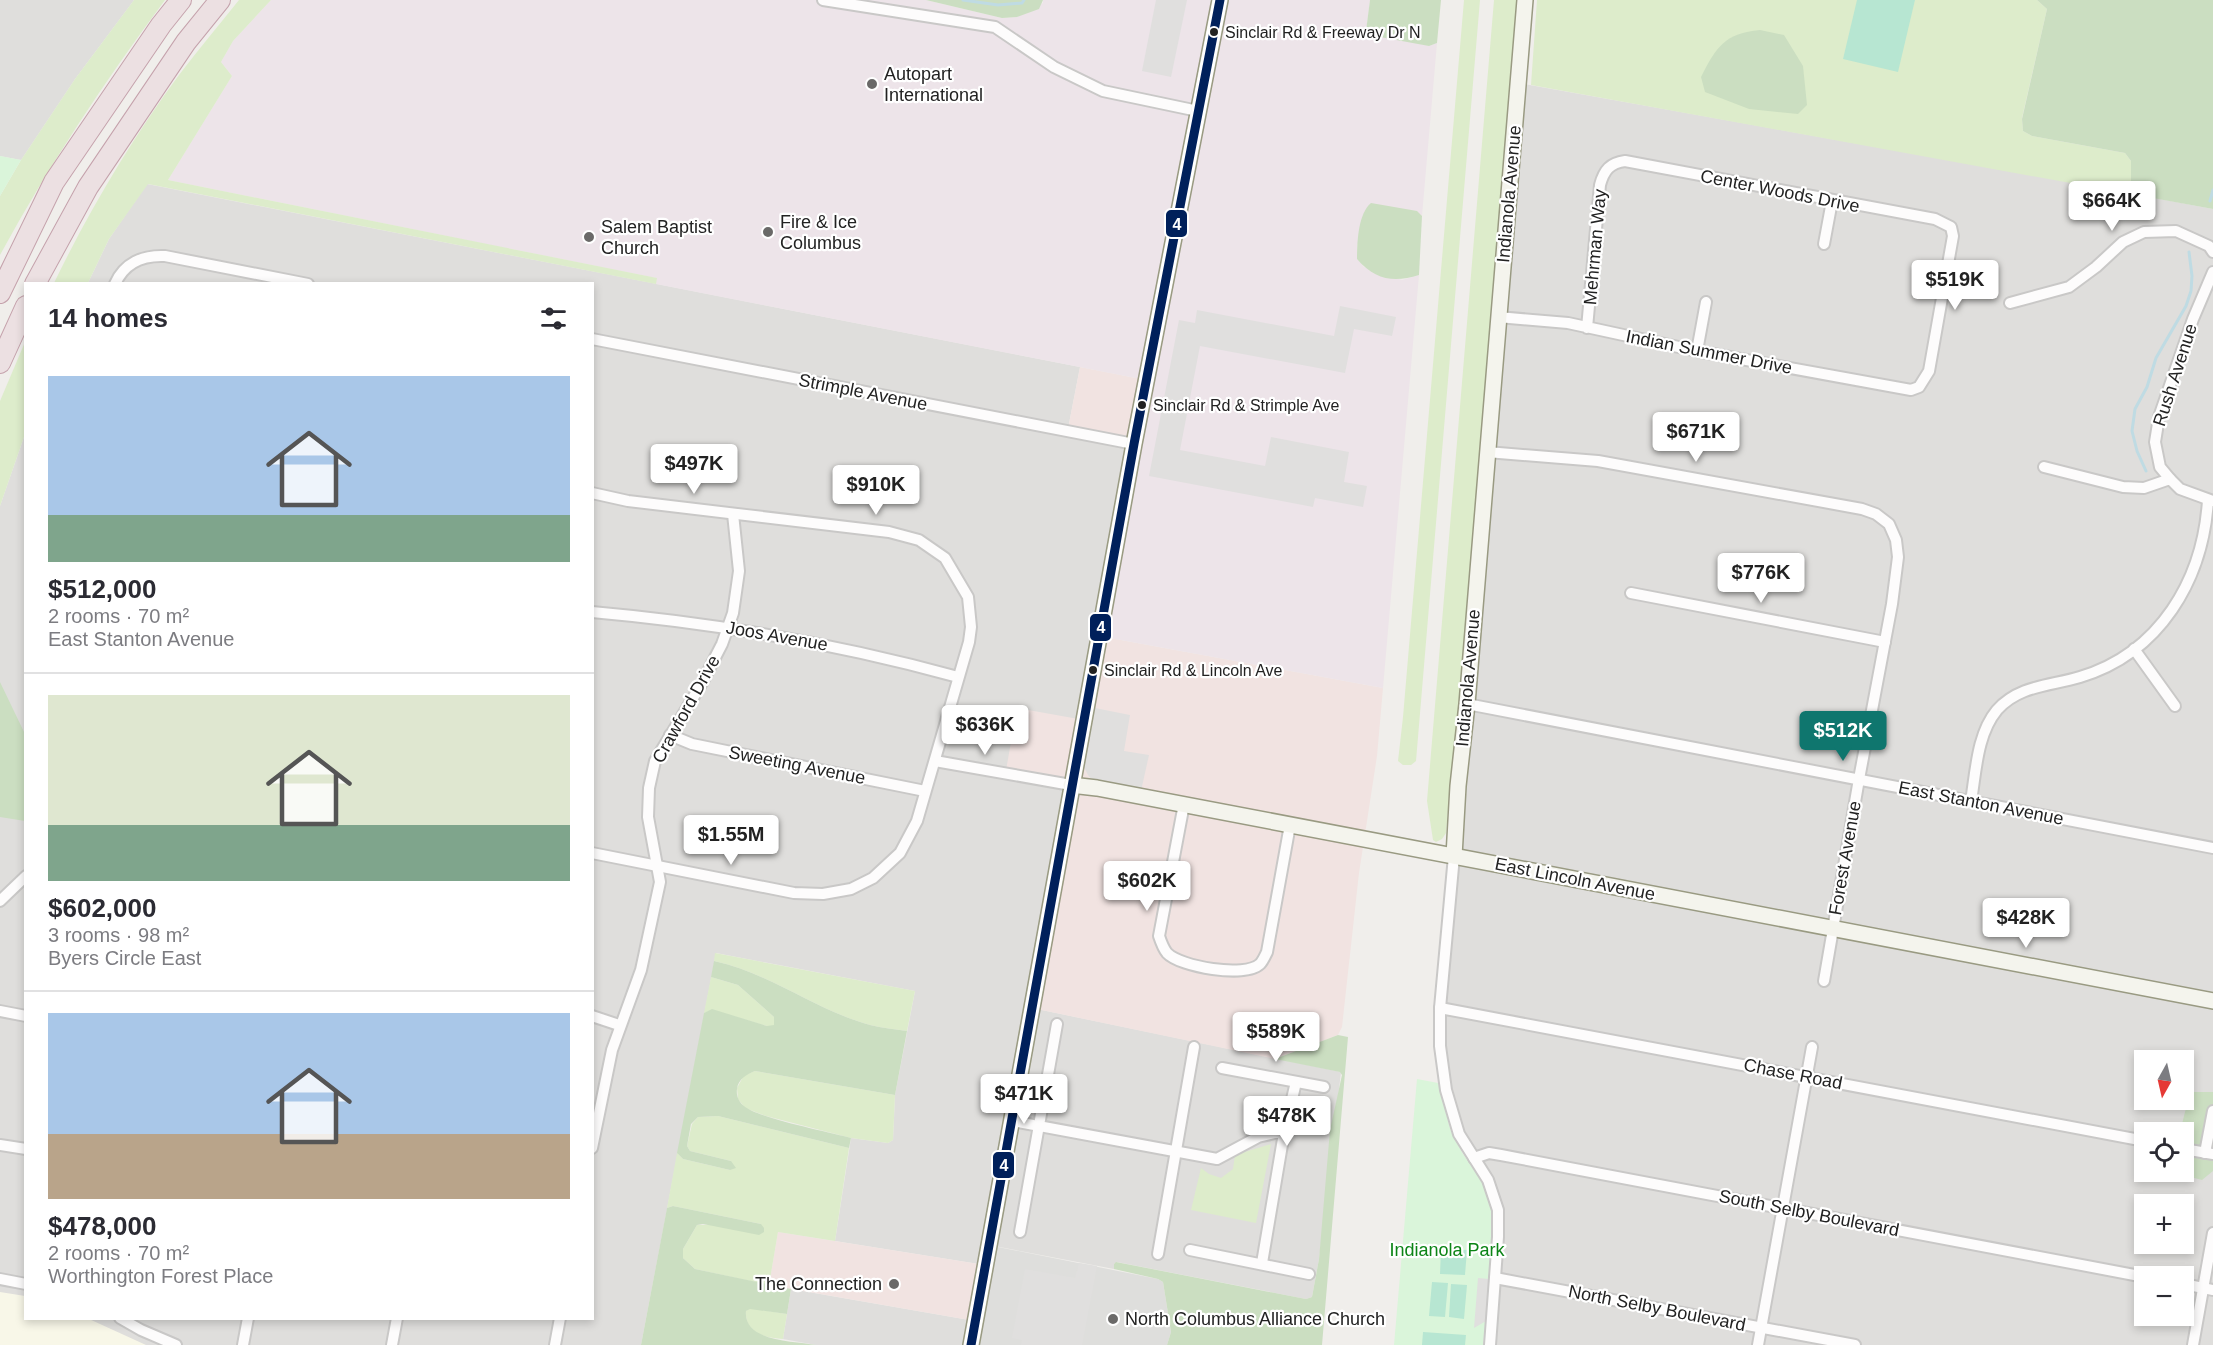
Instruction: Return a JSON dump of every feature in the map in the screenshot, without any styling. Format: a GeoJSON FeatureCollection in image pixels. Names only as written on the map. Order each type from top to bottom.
{"type":"FeatureCollection","features":[{"type":"Feature","properties":{"kind":"highway"},"geometry":{"type":"LineString","coordinates":[[0,293],[54,182],[161,25],[181,0]]}},
{"type":"Feature","properties":{"kind":"highway"},"geometry":{"type":"LineString","coordinates":[[37,282],[88,187],[186,42],[220,0]]}},
{"type":"Feature","properties":{"kind":"highway"},"geometry":{"type":"LineString","coordinates":[[0,363],[24,310]]}},
{"type":"Feature","properties":{"kind":"main road"},"geometry":{"type":"LineString","coordinates":[[971,1345],[1134,444],[1220,0]]}},
{"type":"Feature","properties":{"kind":"main road","name":"Indianola Avenue"},"geometry":{"type":"LineString","coordinates":[[1454,856],[1525,0]]}},
{"type":"Feature","properties":{"kind":"main road","name":"East Lincoln Avenue"},"geometry":{"type":"LineString","coordinates":[[1071,785],[1184,804],[2213,1001]]}},
{"type":"Feature","properties":{"kind":"street"},"geometry":{"type":"LineString","coordinates":[[823,0],[995,27],[1054,67],[1103,91],[1198,111]]}},
{"type":"Feature","properties":{"kind":"street","name":"Center Woods Drive"},"geometry":{"type":"LineString","coordinates":[[1608,167],[1616,162],[1625,161],[1935,219],[1951,227],[1952,246],[1931,360],[1925,380],[1919,387]]}},
{"type":"Feature","properties":{"kind":"street","name":"Mehrman Way"},"geometry":{"type":"LineString","coordinates":[[1587,328],[1600,185],[1602,175],[1608,167]]}},
{"type":"Feature","properties":{"kind":"street"},"geometry":{"type":"LineString","coordinates":[[1824,244],[1832,201]]}},
{"type":"Feature","properties":{"kind":"street"},"geometry":{"type":"LineString","coordinates":[[2010,303],[2069,287],[2096,267],[2123,242],[2144,232],[2176,231],[2209,246],[2213,252]]}},
{"type":"Feature","properties":{"kind":"street"},"geometry":{"type":"LineString","coordinates":[[116,282],[119,275],[136,260],[150,255],[298,282]]}},
{"type":"Feature","properties":{"kind":"street","name":"Rush Avenue"},"geometry":{"type":"LineString","coordinates":[[2170,479],[2160,467],[2155,442],[2159,417],[2193,320],[2213,272]]}},
{"type":"Feature","properties":{"kind":"street"},"geometry":{"type":"LineString","coordinates":[[1697,351],[1706,302]]}},
{"type":"Feature","properties":{"kind":"street","name":"Indian Summer Drive"},"geometry":{"type":"LineString","coordinates":[[1498,317],[1568,323],[1697,351],[1903,390],[1919,387]]}},
{"type":"Feature","properties":{"kind":"street","name":"Strimple Avenue"},"geometry":{"type":"LineString","coordinates":[[594,339],[1134,444]]}},
{"type":"Feature","properties":{"kind":"street","name":"Forest Avenue"},"geometry":{"type":"LineString","coordinates":[[1487,452],[1598,461],[1664,471],[1862,508],[1876,514],[1889,524],[1896,540],[1898,557],[1885,642],[1824,981]]}},
{"type":"Feature","properties":{"kind":"street"},"geometry":{"type":"LineString","coordinates":[[1971,801],[1983,735],[1992,718],[2004,703],[2016,694],[2039,686],[2082,677],[2114,662],[2153,633],[2169,615],[2194,572],[2206,526],[2210,501],[2180,489],[2170,479],[2144,488],[2123,487],[2044,467]]}},
{"type":"Feature","properties":{"kind":"street"},"geometry":{"type":"LineString","coordinates":[[594,493],[628,501],[889,532],[920,540],[945,558],[968,597],[971,627],[969,642],[917,821],[900,853],[873,878],[851,889],[823,894],[794,893],[594,853]]}},
{"type":"Feature","properties":{"kind":"street","name":"Crawford Drive"},"geometry":{"type":"LineString","coordinates":[[594,1138],[612,1050],[619,1025],[641,969],[660,882],[648,817],[648,788],[655,761],[702,683],[722,644],[733,613],[739,571],[733,514]]}},
{"type":"Feature","properties":{"kind":"street"},"geometry":{"type":"LineString","coordinates":[[1631,594],[1885,642]]}},
{"type":"Feature","properties":{"kind":"street","name":"Joos Avenue"},"geometry":{"type":"LineString","coordinates":[[594,612],[728,627],[842,648],[958,677]]}},
{"type":"Feature","properties":{"kind":"street"},"geometry":{"type":"LineString","coordinates":[[2134,649],[2175,706]]}},
{"type":"Feature","properties":{"kind":"street","name":"East Stanton Avenue"},"geometry":{"type":"LineString","coordinates":[[1467,704],[2213,848]]}},
{"type":"Feature","properties":{"kind":"street","name":"Sweeting Avenue"},"geometry":{"type":"LineString","coordinates":[[670,735],[692,744],[925,791]]}},
{"type":"Feature","properties":{"kind":"street","name":"East Lincoln Avenue"},"geometry":{"type":"LineString","coordinates":[[935,761],[1071,785]]}},
{"type":"Feature","properties":{"kind":"street"},"geometry":{"type":"LineString","coordinates":[[1184,804],[1159,936],[1167,953],[1176,959],[1213,969],[1249,970],[1261,964],[1267,952],[1290,825]]}},
{"type":"Feature","properties":{"kind":"street","name":"Indianola Avenue"},"geometry":{"type":"LineString","coordinates":[[1454,856],[1440,1008],[1440,1046],[1446,1090],[1459,1134],[1488,1180],[1498,1210],[1490,1345]]}},
{"type":"Feature","properties":{"kind":"street"},"geometry":{"type":"LineString","coordinates":[[0,901],[24,878]]}},
{"type":"Feature","properties":{"kind":"street","name":"Chase Road"},"geometry":{"type":"LineString","coordinates":[[1440,1008],[2134,1140]]}},
{"type":"Feature","properties":{"kind":"street"},"geometry":{"type":"LineString","coordinates":[[0,1011],[24,1016]]}},
{"type":"Feature","properties":{"kind":"street"},"geometry":{"type":"LineString","coordinates":[[594,1018],[619,1025]]}},
{"type":"Feature","properties":{"kind":"street"},"geometry":{"type":"LineString","coordinates":[[1020,1232],[1057,1024]]}},
{"type":"Feature","properties":{"kind":"street"},"geometry":{"type":"LineString","coordinates":[[1158,1254],[1194,1047]]}},
{"type":"Feature","properties":{"kind":"street"},"geometry":{"type":"LineString","coordinates":[[1758,1345],[1812,1047]]}},
{"type":"Feature","properties":{"kind":"street"},"geometry":{"type":"LineString","coordinates":[[1222,1068],[1324,1087]]}},
{"type":"Feature","properties":{"kind":"street"},"geometry":{"type":"LineString","coordinates":[[1262,1263],[1284,1133],[1296,1082]]}},
{"type":"Feature","properties":{"kind":"street"},"geometry":{"type":"LineString","coordinates":[[2194,1151],[2209,1154],[2213,1112]]}},
{"type":"Feature","properties":{"kind":"street"},"geometry":{"type":"LineString","coordinates":[[1012,1120],[1217,1159],[1258,1137],[1284,1133]]}},
{"type":"Feature","properties":{"kind":"street"},"geometry":{"type":"LineString","coordinates":[[0,1145],[24,1149]]}},
{"type":"Feature","properties":{"kind":"street","name":"South Selby Boulevard"},"geometry":{"type":"LineString","coordinates":[[1474,1158],[1489,1153],[1501,1155],[2134,1275]]}},
{"type":"Feature","properties":{"kind":"street"},"geometry":{"type":"LineString","coordinates":[[2193,1345],[2208,1289],[2213,1233]]}},
{"type":"Feature","properties":{"kind":"street"},"geometry":{"type":"LineString","coordinates":[[1190,1250],[1309,1274]]}},
{"type":"Feature","properties":{"kind":"street","name":"North Selby Boulevard"},"geometry":{"type":"LineString","coordinates":[[1495,1278],[1855,1345]]}},
{"type":"Feature","properties":{"kind":"street"},"geometry":{"type":"LineString","coordinates":[[0,1279],[24,1284]]}},
{"type":"Feature","properties":{"kind":"street"},"geometry":{"type":"LineString","coordinates":[[124,1320],[176,1345]]}},
{"type":"Feature","properties":{"kind":"street"},"geometry":{"type":"LineString","coordinates":[[243,1345],[248,1320]]}},
{"type":"Feature","properties":{"kind":"street"},"geometry":{"type":"LineString","coordinates":[[392,1345],[397,1320]]}},
{"type":"Feature","properties":{"kind":"street"},"geometry":{"type":"LineString","coordinates":[[555,1345],[560,1320]]}},
{"type":"Feature","properties":{"kind":"shaded area"},"geometry":{"type":"Polygon","coordinates":[[[0,0],[134,0],[75,79],[21,160],[0,156],[0,0]]]}},
{"type":"Feature","properties":{"kind":"shaded area"},"geometry":{"type":"Polygon","coordinates":[[[271,0],[926,0],[1002,18],[1017,17],[1043,3],[1043,0],[1370,0],[1366,31],[1429,46],[1437,43],[1422,216],[1416,211],[1357,244],[1357,259],[1364,267],[1402,280],[1419,275],[1383,688],[1099,636],[1146,380],[656,284],[656,278],[168,180],[232,76],[221,62],[233,41],[271,0]]]}},
{"type":"Feature","properties":{"kind":"shaded area"},"geometry":{"type":"Polygon","coordinates":[[[1156,0],[1187,0],[1171,77],[1142,71],[1156,0]]]}},
{"type":"Feature","properties":{"kind":"shaded area"},"geometry":{"type":"Polygon","coordinates":[[[1518,83],[2213,209],[2213,1345],[1484,1345],[1493,1235],[1488,1180],[1438,1083],[1518,83]]]}},
{"type":"Feature","properties":{"kind":"shaded area"},"geometry":{"type":"Polygon","coordinates":[[[147,184],[1080,367],[1067,434],[1134,447],[1032,1008],[1341,1072],[1319,1259],[1312,1297],[1306,1299],[1117,1262],[1114,1264],[1114,1269],[989,1245],[985,1265],[835,1241],[851,1138],[888,1143],[893,1140],[895,1095],[915,991],[716,953],[641,1345],[0,1345],[0,506],[24,437],[24,1320],[594,1320],[594,282],[88,282],[109,239],[147,184]]]}},
{"type":"Feature","properties":{"kind":"shaded area"},"geometry":{"type":"Polygon","coordinates":[[[1340,306],[1396,317],[1392,336],[1354,329],[1345,373],[1200,346],[1180,450],[1265,466],[1271,437],[1349,452],[1344,482],[1367,486],[1363,507],[1315,498],[1313,507],[1149,476],[1179,320],[1195,323],[1197,310],[1334,336],[1340,306]]]}},
{"type":"Feature","properties":{"kind":"shaded area"},"geometry":{"type":"Polygon","coordinates":[[[1080,367],[1146,380],[1134,447],[1067,434],[1080,367]]]}},
{"type":"Feature","properties":{"kind":"shaded area"},"geometry":{"type":"Polygon","coordinates":[[[1099,636],[1383,688],[1377,756],[1359,873],[1342,1027],[1338,1035],[1275,1059],[1032,1008],[1072,788],[1005,776],[1017,708],[1084,720],[1099,636]]]}},
{"type":"Feature","properties":{"kind":"shaded area"},"geometry":{"type":"Polygon","coordinates":[[[1095,708],[1130,715],[1124,751],[1149,755],[1141,791],[1092,780],[1088,775],[1084,767],[1095,708]]]}},
{"type":"Feature","properties":{"kind":"shaded area"},"geometry":{"type":"Polygon","coordinates":[[[778,1232],[985,1265],[975,1321],[769,1285],[778,1232]]]}},
{"type":"Feature","properties":{"kind":"shaded area"},"geometry":{"type":"Polygon","coordinates":[[[988,1245],[1158,1279],[1163,1282],[1171,1332],[1167,1345],[971,1345],[988,1245]]]}},
{"type":"Feature","properties":{"kind":"shaded area"},"geometry":{"type":"Polygon","coordinates":[[[1079,1263],[1097,1266],[1082,1345],[1021,1345],[1022,1340],[1012,1338],[1025,1269],[1075,1278],[1079,1263]]]}},
{"type":"Feature","properties":{"kind":"shaded area"},"geometry":{"type":"Polygon","coordinates":[[[1478,1278],[1489,1279],[1486,1321],[1474,1328],[1478,1278]]]}},
{"type":"Feature","properties":{"kind":"shaded area"},"geometry":{"type":"Polygon","coordinates":[[[791,1289],[975,1321],[971,1345],[816,1345],[783,1339],[791,1289]]]}},
{"type":"Feature","properties":{"kind":"shaded area"},"geometry":{"type":"Polygon","coordinates":[[[0,1292],[24,1296],[24,1320],[91,1320],[146,1345],[0,1345],[0,1292]]]}},
{"type":"Feature","properties":{"kind":"green space"},"geometry":{"type":"Polygon","coordinates":[[[134,0],[165,0],[78,124],[0,255],[0,196],[75,79],[134,0]]]}},
{"type":"Feature","properties":{"kind":"green space"},"geometry":{"type":"Polygon","coordinates":[[[239,0],[271,0],[233,41],[221,62],[232,76],[168,180],[657,278],[656,284],[148,184],[109,239],[88,282],[55,282],[96,203],[144,125],[179,75],[239,0]]]}},
{"type":"Feature","properties":{"kind":"green space"},"geometry":{"type":"Polygon","coordinates":[[[926,0],[1043,0],[1039,9],[1017,17],[1002,18],[926,0]]]}},
{"type":"Feature","properties":{"kind":"green space"},"geometry":{"type":"Polygon","coordinates":[[[1370,0],[1441,0],[1437,43],[1429,46],[1369,35],[1366,31],[1370,0]]]}},
{"type":"Feature","properties":{"kind":"green space"},"geometry":{"type":"Polygon","coordinates":[[[1464,0],[1480,0],[1416,761],[1411,765],[1403,765],[1398,761],[1464,0]]]}},
{"type":"Feature","properties":{"kind":"green space"},"geometry":{"type":"Polygon","coordinates":[[[1494,0],[1519,0],[1457,740],[1446,833],[1436,842],[1433,840],[1427,801],[1494,0]]]}},
{"type":"Feature","properties":{"kind":"green space"},"geometry":{"type":"Polygon","coordinates":[[[1537,0],[2037,0],[2047,9],[2022,118],[2023,131],[2032,136],[2125,153],[2131,161],[2131,194],[1531,85],[1537,0]]]}},
{"type":"Feature","properties":{"kind":"green space"},"geometry":{"type":"Polygon","coordinates":[[[1857,0],[1915,0],[1898,72],[1843,59],[1857,0]]]}},
{"type":"Feature","properties":{"kind":"green space"},"geometry":{"type":"Polygon","coordinates":[[[2037,0],[2213,0],[2213,209],[2131,194],[2131,161],[2125,153],[2032,136],[2023,131],[2022,119],[2047,9],[2037,0]]]}},
{"type":"Feature","properties":{"kind":"green space"},"geometry":{"type":"Polygon","coordinates":[[[1760,30],[1784,35],[1803,66],[1807,105],[1798,114],[1749,109],[1705,92],[1701,77],[1723,43],[1738,34],[1760,30]]]}},
{"type":"Feature","properties":{"kind":"green space"},"geometry":{"type":"Polygon","coordinates":[[[0,156],[21,160],[0,196],[0,156]]]}},
{"type":"Feature","properties":{"kind":"green space"},"geometry":{"type":"Polygon","coordinates":[[[1371,203],[1417,211],[1422,216],[1419,275],[1401,279],[1385,278],[1371,271],[1357,259],[1361,221],[1371,203]]]}},
{"type":"Feature","properties":{"kind":"green space"},"geometry":{"type":"Polygon","coordinates":[[[24,344],[24,437],[0,506],[0,401],[24,344]]]}},
{"type":"Feature","properties":{"kind":"green space"},"geometry":{"type":"Polygon","coordinates":[[[0,682],[24,732],[24,821],[0,817],[0,682]]]}},
{"type":"Feature","properties":{"kind":"green space"},"geometry":{"type":"Polygon","coordinates":[[[715,953],[915,991],[907,1031],[875,1026],[830,1010],[754,974],[714,961],[715,953]]]}},
{"type":"Feature","properties":{"kind":"green space"},"geometry":{"type":"Polygon","coordinates":[[[714,961],[754,974],[850,1018],[875,1026],[907,1031],[895,1095],[755,1071],[746,1075],[739,1082],[738,1099],[751,1111],[851,1138],[849,1148],[718,1116],[698,1117],[691,1124],[687,1146],[690,1151],[731,1161],[736,1168],[730,1170],[683,1159],[677,1153],[704,1013],[712,1009],[767,1026],[774,1025],[774,1017],[738,985],[711,977],[714,961]]]}},
{"type":"Feature","properties":{"kind":"green space"},"geometry":{"type":"Polygon","coordinates":[[[711,977],[738,985],[774,1017],[774,1026],[712,1010],[704,1013],[711,977]]]}},
{"type":"Feature","properties":{"kind":"green space"},"geometry":{"type":"Polygon","coordinates":[[[1338,1035],[1348,1037],[1322,1345],[1167,1345],[1171,1332],[1163,1282],[1114,1269],[1116,1262],[1306,1299],[1312,1297],[1319,1259],[1330,1130],[1342,1075],[1340,1072],[1275,1059],[1338,1035]]]}},
{"type":"Feature","properties":{"kind":"green space"},"geometry":{"type":"Polygon","coordinates":[[[755,1071],[895,1095],[893,1140],[888,1143],[851,1138],[766,1116],[745,1108],[738,1099],[737,1088],[744,1075],[755,1071]]]}},
{"type":"Feature","properties":{"kind":"green space","name":"Indianola Park"},"geometry":{"type":"Polygon","coordinates":[[[1417,1079],[1438,1083],[1451,1132],[1482,1181],[1493,1214],[1483,1345],[1394,1345],[1417,1079]]]}},
{"type":"Feature","properties":{"kind":"green space"},"geometry":{"type":"Polygon","coordinates":[[[2194,1092],[2213,1092],[2213,1144],[2210,1144],[2213,1154],[2213,1171],[2202,1180],[2194,1178],[2194,1122],[2182,1122],[2186,1110],[2194,1110],[2194,1092]]]}},
{"type":"Feature","properties":{"kind":"green space"},"geometry":{"type":"Polygon","coordinates":[[[718,1116],[849,1148],[835,1241],[778,1232],[769,1285],[695,1269],[683,1258],[683,1249],[697,1225],[761,1224],[673,1206],[667,1208],[677,1153],[683,1159],[730,1170],[731,1161],[690,1151],[687,1146],[692,1124],[698,1117],[718,1116]]]}},
{"type":"Feature","properties":{"kind":"green space"},"geometry":{"type":"Polygon","coordinates":[[[1271,1144],[1256,1223],[1191,1210],[1201,1168],[1221,1178],[1233,1169],[1235,1155],[1271,1144]]]}},
{"type":"Feature","properties":{"kind":"green space"},"geometry":{"type":"Polygon","coordinates":[[[673,1206],[761,1224],[764,1232],[759,1235],[703,1224],[697,1225],[683,1249],[683,1258],[695,1269],[791,1289],[787,1314],[750,1309],[746,1311],[747,1321],[753,1329],[772,1338],[816,1345],[641,1345],[667,1208],[673,1206]]]}},
{"type":"Feature","properties":{"kind":"green space"},"geometry":{"type":"Polygon","coordinates":[[[1441,1249],[1467,1250],[1465,1275],[1440,1274],[1441,1249]]]}},
{"type":"Feature","properties":{"kind":"green space"},"geometry":{"type":"Polygon","coordinates":[[[1432,1282],[1448,1283],[1445,1317],[1429,1316],[1432,1282]]]}},
{"type":"Feature","properties":{"kind":"green space"},"geometry":{"type":"Polygon","coordinates":[[[1451,1284],[1467,1285],[1464,1319],[1449,1317],[1451,1284]]]}},
{"type":"Feature","properties":{"kind":"green space"},"geometry":{"type":"Polygon","coordinates":[[[750,1308],[787,1314],[783,1339],[763,1336],[752,1329],[746,1318],[746,1311],[750,1308]]]}},
{"type":"Feature","properties":{"kind":"green space"},"geometry":{"type":"Polygon","coordinates":[[[1423,1332],[1466,1335],[1465,1345],[1422,1345],[1423,1332]]]}},
{"type":"Feature","properties":{"kind":"waterway"},"geometry":{"type":"LineString","coordinates":[[963,0],[998,5],[1022,3],[1024,0]]}},
{"type":"Feature","properties":{"kind":"waterway"},"geometry":{"type":"LineString","coordinates":[[2210,201],[2213,190]]}},
{"type":"Feature","properties":{"kind":"waterway"},"geometry":{"type":"LineString","coordinates":[[2146,471],[2137,451],[2132,431],[2135,409],[2147,387],[2156,358],[2186,306],[2191,291],[2192,276],[2189,252]]}},
{"type":"Feature","properties":{"kind":"transit line","name":"4"},"geometry":{"type":"LineString","coordinates":[[971,1345],[1134,444],[1220,0]]}},
{"type":"Feature","properties":{"kind":"place","name":"Sinclair Rd & Freeway Dr N"},"geometry":{"type":"Point","coordinates":[1214,32]}},
{"type":"Feature","properties":{"kind":"place","name":"Autopart International"},"geometry":{"type":"Point","coordinates":[872,84]}},
{"type":"Feature","properties":{"kind":"place","name":"Fire & Ice Columbus"},"geometry":{"type":"Point","coordinates":[768,232]}},
{"type":"Feature","properties":{"kind":"place","name":"Salem Baptist Church"},"geometry":{"type":"Point","coordinates":[589,237]}},
{"type":"Feature","properties":{"kind":"place","name":"Sinclair Rd & Strimple Ave"},"geometry":{"type":"Point","coordinates":[1142,405]}},
{"type":"Feature","properties":{"kind":"place","name":"Sinclair Rd & Lincoln Ave"},"geometry":{"type":"Point","coordinates":[1093,670]}},
{"type":"Feature","properties":{"kind":"place","name":"The Connection"},"geometry":{"type":"Point","coordinates":[894,1284]}},
{"type":"Feature","properties":{"kind":"place","name":"North Columbus Alliance Church"},"geometry":{"type":"Point","coordinates":[1113,1319]}}]}
